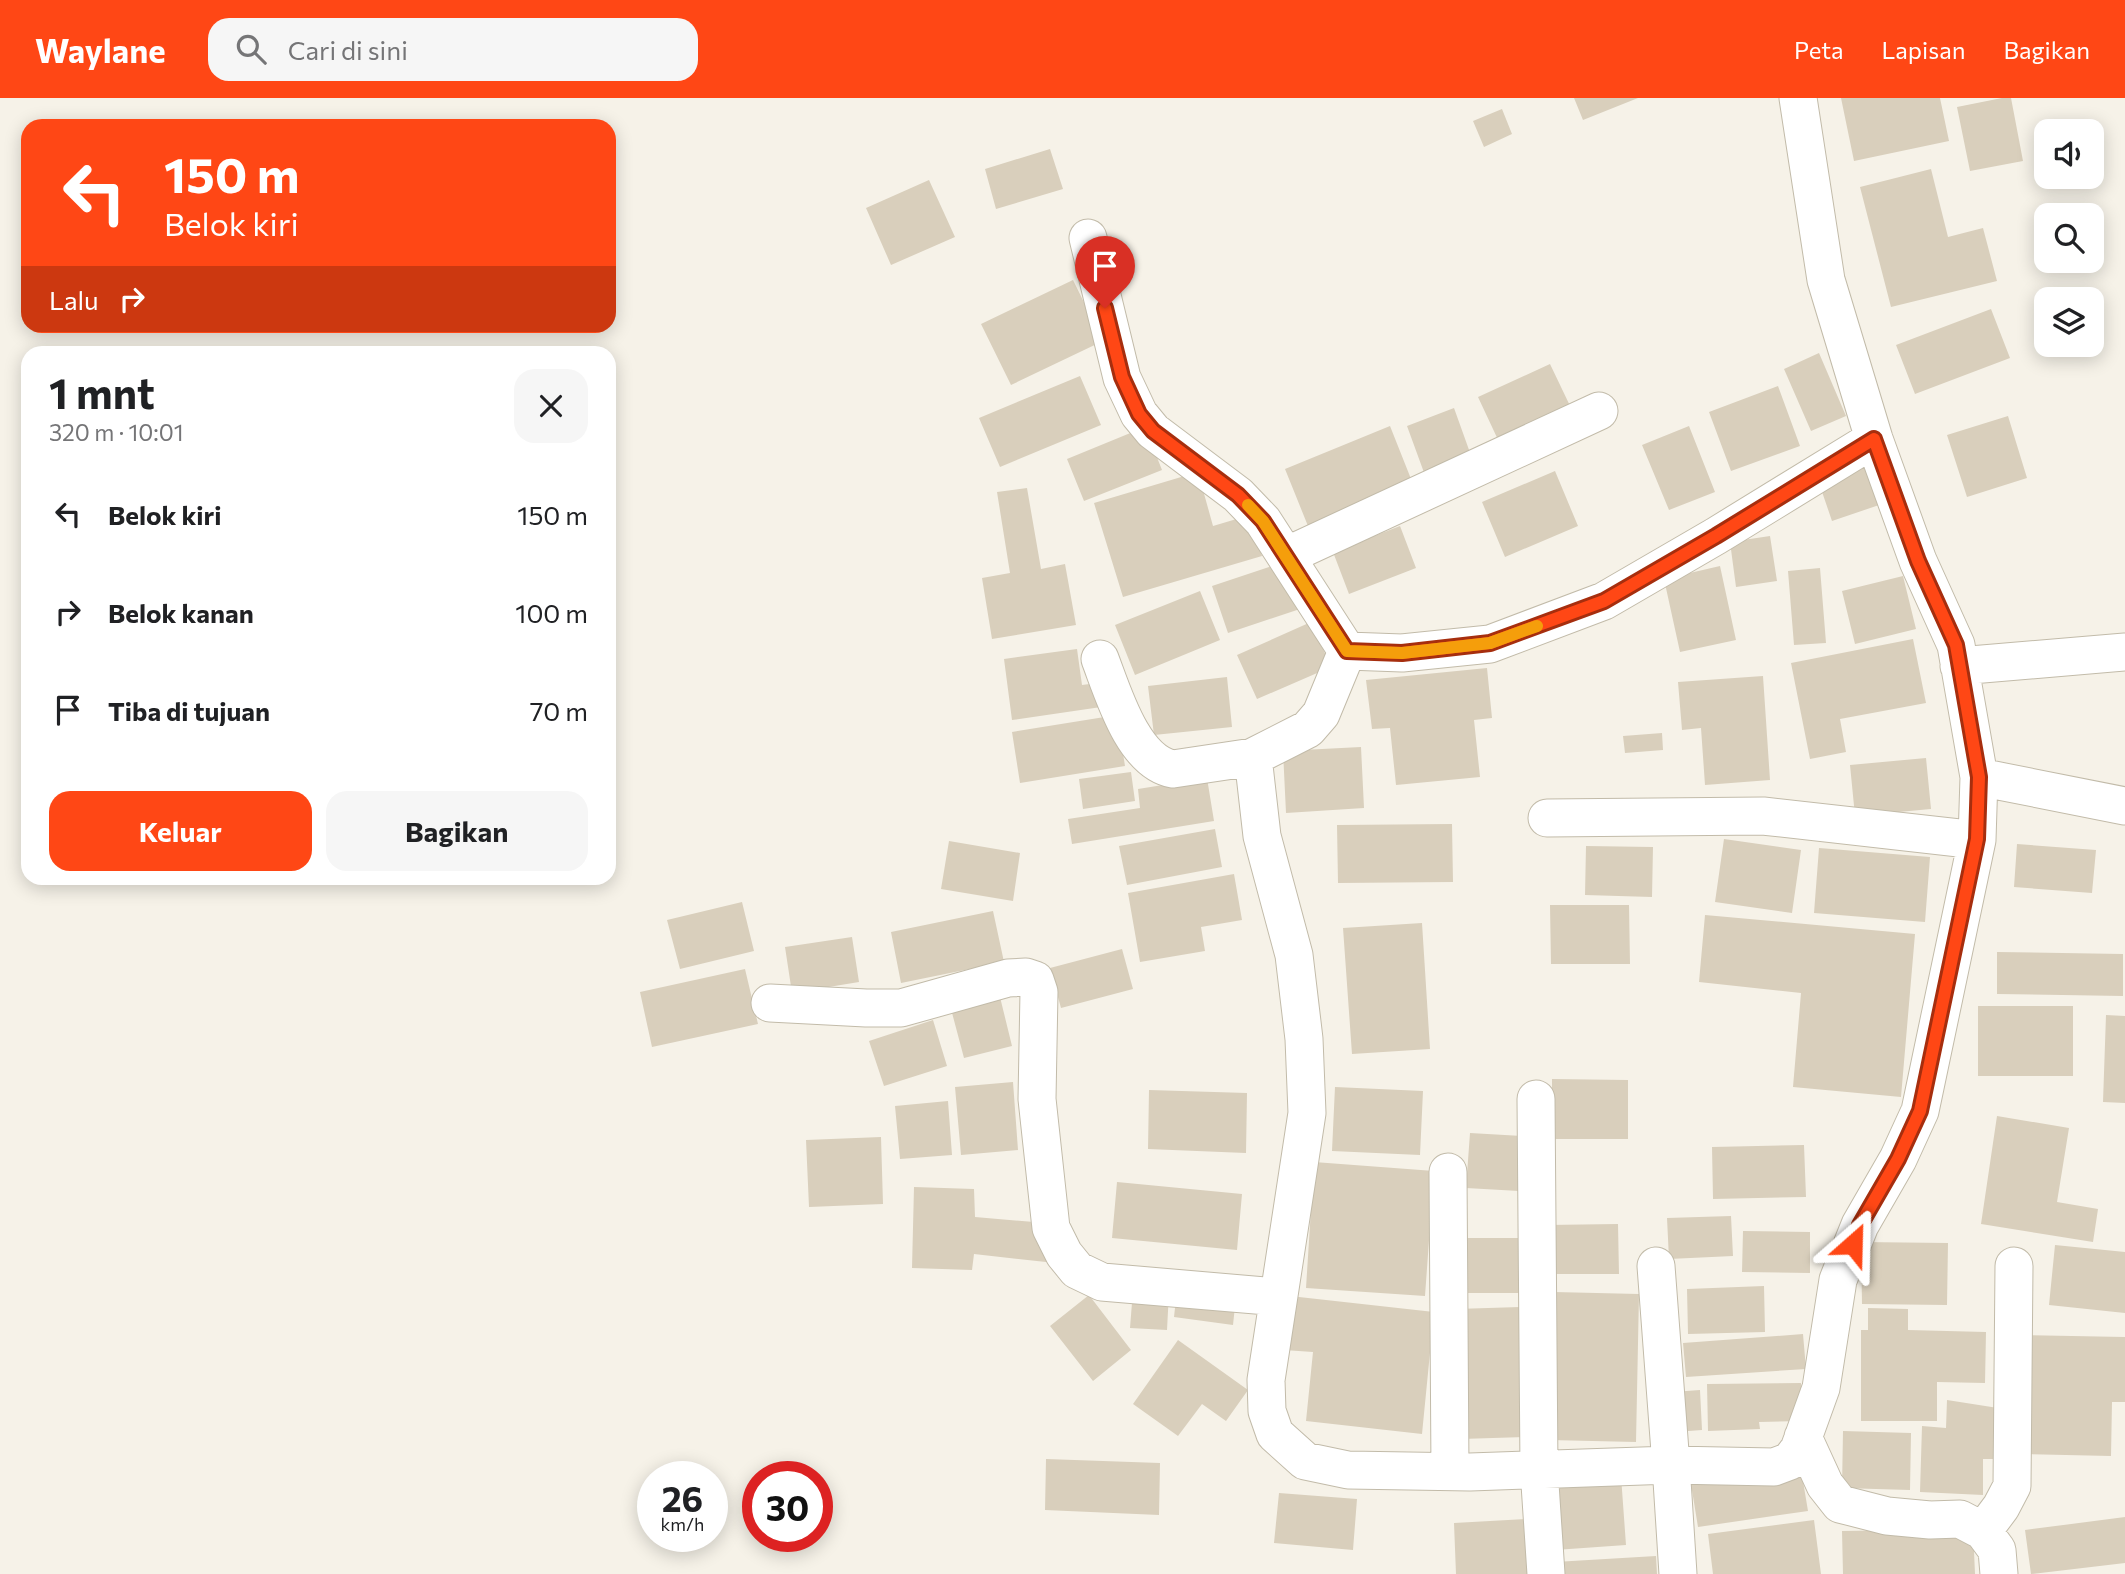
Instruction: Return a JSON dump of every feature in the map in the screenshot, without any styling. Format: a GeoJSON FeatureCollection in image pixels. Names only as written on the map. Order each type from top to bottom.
{"type":"FeatureCollection","features":[{"type":"Feature","properties":{"kind":"street"},"geometry":{"type":"LineString","coordinates":[[1253,757],[1262,836],[1294,955],[1304,1039],[1307,1113],[1266,1380],[1267,1411],[1275,1434],[1305,1461],[1348,1470],[1450,1471],[1671,1465],[1774,1467],[1790,1461],[1799,1450],[1821,1388],[1838,1280],[1860,1225],[1898,1159],[1920,1111],[1977,839],[1979,777],[1956,645],[1918,561],[1874,439],[1826,280],[1798,98]]}},
{"type":"Feature","properties":{"kind":"street"},"geometry":{"type":"LineString","coordinates":[[1088,238],[1122,377],[1139,414],[1153,431],[1238,495],[1263,521],[1347,651]]}},
{"type":"Feature","properties":{"kind":"street"},"geometry":{"type":"LineString","coordinates":[[1286,556],[1599,411]]}},
{"type":"Feature","properties":{"kind":"street"},"geometry":{"type":"LineString","coordinates":[[1347,651],[1402,653],[1490,643],[1604,601],[1874,439]]}},
{"type":"Feature","properties":{"kind":"street"},"geometry":{"type":"LineString","coordinates":[[1100,659],[1117,704],[1136,740],[1150,758],[1163,767],[1173,769],[1253,757],[1308,729],[1321,715],[1347,651]]}},
{"type":"Feature","properties":{"kind":"street"},"geometry":{"type":"LineString","coordinates":[[1959,666],[2125,652]]}},
{"type":"Feature","properties":{"kind":"street"},"geometry":{"type":"LineString","coordinates":[[1979,777],[2125,806]]}},
{"type":"Feature","properties":{"kind":"street"},"geometry":{"type":"LineString","coordinates":[[1547,818],[1763,816],[1977,839]]}},
{"type":"Feature","properties":{"kind":"street"},"geometry":{"type":"LineString","coordinates":[[770,1003],[901,1008],[1008,978],[1026,977],[1035,980],[1039,992],[1037,1072],[1041,1140],[1051,1228],[1064,1254],[1077,1270],[1102,1282],[1278,1297]]}},
{"type":"Feature","properties":{"kind":"street"},"geometry":{"type":"LineString","coordinates":[[1536,1099],[1539,1469],[1546,1574]]}},
{"type":"Feature","properties":{"kind":"street"},"geometry":{"type":"LineString","coordinates":[[1448,1172],[1450,1471]]}},
{"type":"Feature","properties":{"kind":"street"},"geometry":{"type":"LineString","coordinates":[[1656,1266],[1678,1574]]}},
{"type":"Feature","properties":{"kind":"street"},"geometry":{"type":"LineString","coordinates":[[1983,1531],[2001,1507],[2012,1486],[2014,1266]]}},
{"type":"Feature","properties":{"kind":"street"},"geometry":{"type":"LineString","coordinates":[[1803,1437],[1825,1485],[1840,1504],[1887,1516],[1930,1520],[1960,1519],[1983,1531],[1997,1550],[1998,1574]]}},
{"type":"Feature","properties":{"kind":"building"},"geometry":{"type":"Polygon","coordinates":[[[1574,98],[1638,98],[1583,120],[1574,98]]]}},
{"type":"Feature","properties":{"kind":"building"},"geometry":{"type":"Polygon","coordinates":[[[1841,98],[1940,98],[1949,141],[1854,161],[1841,98]]]}},
{"type":"Feature","properties":{"kind":"building"},"geometry":{"type":"Polygon","coordinates":[[[2011,98],[2023,161],[1970,171],[1957,107],[2011,98]]]}},
{"type":"Feature","properties":{"kind":"building"},"geometry":{"type":"Polygon","coordinates":[[[1502,109],[1512,134],[1484,147],[1473,121],[1502,109]]]}},
{"type":"Feature","properties":{"kind":"building"},"geometry":{"type":"Polygon","coordinates":[[[1050,149],[1063,189],[996,209],[985,169],[1050,149]]]}},
{"type":"Feature","properties":{"kind":"building"},"geometry":{"type":"Polygon","coordinates":[[[1931,169],[1948,237],[1983,228],[1997,281],[1891,307],[1860,187],[1931,169]]]}},
{"type":"Feature","properties":{"kind":"building"},"geometry":{"type":"Polygon","coordinates":[[[929,180],[955,237],[891,265],[866,208],[929,180]]]}},
{"type":"Feature","properties":{"kind":"building"},"geometry":{"type":"Polygon","coordinates":[[[1073,280],[1103,341],[1011,385],[981,324],[1073,280]]]}},
{"type":"Feature","properties":{"kind":"building"},"geometry":{"type":"Polygon","coordinates":[[[1991,309],[2010,358],[1915,394],[1896,345],[1991,309]]]}},
{"type":"Feature","properties":{"kind":"building"},"geometry":{"type":"Polygon","coordinates":[[[1819,353],[1846,416],[1811,431],[1784,369],[1819,353]]]}},
{"type":"Feature","properties":{"kind":"building"},"geometry":{"type":"Polygon","coordinates":[[[1550,364],[1572,410],[1500,444],[1478,397],[1550,364]]]}},
{"type":"Feature","properties":{"kind":"building"},"geometry":{"type":"Polygon","coordinates":[[[1080,376],[1101,425],[1000,467],[979,418],[1080,376]]]}},
{"type":"Feature","properties":{"kind":"building"},"geometry":{"type":"Polygon","coordinates":[[[1778,386],[1800,446],[1731,471],[1709,412],[1778,386]]]}},
{"type":"Feature","properties":{"kind":"building"},"geometry":{"type":"Polygon","coordinates":[[[1454,408],[1473,461],[1426,478],[1407,426],[1454,408]]]}},
{"type":"Feature","properties":{"kind":"building"},"geometry":{"type":"Polygon","coordinates":[[[2008,416],[2027,478],[1967,497],[1947,435],[2008,416]]]}},
{"type":"Feature","properties":{"kind":"building"},"geometry":{"type":"Polygon","coordinates":[[[1390,426],[1415,489],[1310,531],[1285,469],[1390,426]]]}},
{"type":"Feature","properties":{"kind":"building"},"geometry":{"type":"Polygon","coordinates":[[[1689,426],[1715,492],[1669,510],[1642,445],[1689,426]]]}},
{"type":"Feature","properties":{"kind":"building"},"geometry":{"type":"Polygon","coordinates":[[[1145,427],[1162,470],[1084,501],[1067,459],[1145,427]]]}},
{"type":"Feature","properties":{"kind":"building"},"geometry":{"type":"Polygon","coordinates":[[[1871,462],[1885,503],[1832,521],[1818,480],[1871,462]]]}},
{"type":"Feature","properties":{"kind":"building"},"geometry":{"type":"Polygon","coordinates":[[[1555,471],[1578,526],[1505,557],[1482,502],[1555,471]]]}},
{"type":"Feature","properties":{"kind":"building"},"geometry":{"type":"Polygon","coordinates":[[[1198,472],[1213,526],[1250,515],[1262,556],[1123,597],[1094,503],[1198,472]]]}},
{"type":"Feature","properties":{"kind":"building"},"geometry":{"type":"Polygon","coordinates":[[[1027,488],[1041,569],[1065,564],[1076,625],[992,639],[982,578],[1010,573],[997,492],[1027,488]]]}},
{"type":"Feature","properties":{"kind":"building"},"geometry":{"type":"Polygon","coordinates":[[[1400,526],[1416,568],[1349,594],[1333,552],[1400,526]]]}},
{"type":"Feature","properties":{"kind":"building"},"geometry":{"type":"Polygon","coordinates":[[[1770,536],[1777,581],[1736,587],[1730,542],[1770,536]]]}},
{"type":"Feature","properties":{"kind":"building"},"geometry":{"type":"Polygon","coordinates":[[[1284,562],[1300,609],[1228,633],[1212,586],[1284,562]]]}},
{"type":"Feature","properties":{"kind":"building"},"geometry":{"type":"Polygon","coordinates":[[[1720,566],[1736,640],[1680,652],[1664,579],[1720,566]]]}},
{"type":"Feature","properties":{"kind":"building"},"geometry":{"type":"Polygon","coordinates":[[[1820,568],[1826,643],[1794,645],[1788,571],[1820,568]]]}},
{"type":"Feature","properties":{"kind":"building"},"geometry":{"type":"Polygon","coordinates":[[[1903,576],[1916,629],[1855,644],[1842,591],[1903,576]]]}},
{"type":"Feature","properties":{"kind":"building"},"geometry":{"type":"Polygon","coordinates":[[[1200,591],[1220,640],[1135,675],[1115,625],[1200,591]]]}},
{"type":"Feature","properties":{"kind":"building"},"geometry":{"type":"Polygon","coordinates":[[[1311,622],[1331,667],[1257,699],[1237,655],[1311,622]]]}},
{"type":"Feature","properties":{"kind":"building"},"geometry":{"type":"Polygon","coordinates":[[[1913,639],[1926,703],[1840,719],[1846,752],[1810,759],[1791,663],[1913,639]]]}},
{"type":"Feature","properties":{"kind":"building"},"geometry":{"type":"Polygon","coordinates":[[[1077,649],[1082,685],[1105,682],[1108,706],[1012,720],[1004,659],[1077,649]]]}},
{"type":"Feature","properties":{"kind":"building"},"geometry":{"type":"Polygon","coordinates":[[[1487,668],[1492,718],[1474,720],[1480,777],[1396,785],[1390,728],[1372,729],[1366,680],[1487,668]]]}},
{"type":"Feature","properties":{"kind":"building"},"geometry":{"type":"Polygon","coordinates":[[[1763,676],[1770,780],[1705,785],[1701,728],[1682,730],[1678,682],[1763,676]]]}},
{"type":"Feature","properties":{"kind":"building"},"geometry":{"type":"Polygon","coordinates":[[[1227,677],[1232,727],[1154,735],[1148,686],[1227,677]]]}},
{"type":"Feature","properties":{"kind":"building"},"geometry":{"type":"Polygon","coordinates":[[[1117,715],[1125,766],[1020,783],[1012,732],[1117,715]]]}},
{"type":"Feature","properties":{"kind":"building"},"geometry":{"type":"Polygon","coordinates":[[[1662,733],[1663,750],[1625,753],[1623,736],[1662,733]]]}},
{"type":"Feature","properties":{"kind":"building"},"geometry":{"type":"Polygon","coordinates":[[[1361,747],[1364,808],[1286,813],[1283,751],[1361,747]]]}},
{"type":"Feature","properties":{"kind":"building"},"geometry":{"type":"Polygon","coordinates":[[[1926,758],[1931,809],[1855,816],[1850,765],[1926,758]]]}},
{"type":"Feature","properties":{"kind":"building"},"geometry":{"type":"Polygon","coordinates":[[[1131,772],[1135,801],[1083,809],[1079,779],[1131,772]]]}},
{"type":"Feature","properties":{"kind":"building"},"geometry":{"type":"Polygon","coordinates":[[[1207,778],[1214,821],[1072,844],[1068,819],[1140,808],[1138,789],[1207,778]]]}},
{"type":"Feature","properties":{"kind":"building"},"geometry":{"type":"Polygon","coordinates":[[[1452,824],[1453,882],[1338,883],[1337,825],[1452,824]]]}},
{"type":"Feature","properties":{"kind":"building"},"geometry":{"type":"Polygon","coordinates":[[[1215,829],[1222,867],[1127,885],[1119,846],[1215,829]]]}},
{"type":"Feature","properties":{"kind":"building"},"geometry":{"type":"Polygon","coordinates":[[[1724,839],[1801,850],[1792,913],[1715,902],[1724,839]]]}},
{"type":"Feature","properties":{"kind":"building"},"geometry":{"type":"Polygon","coordinates":[[[949,841],[1020,853],[1013,901],[941,889],[949,841]]]}},
{"type":"Feature","properties":{"kind":"building"},"geometry":{"type":"Polygon","coordinates":[[[2017,844],[2096,850],[2092,893],[2014,887],[2017,844]]]}},
{"type":"Feature","properties":{"kind":"building"},"geometry":{"type":"Polygon","coordinates":[[[1586,846],[1653,847],[1652,897],[1585,895],[1586,846]]]}},
{"type":"Feature","properties":{"kind":"building"},"geometry":{"type":"Polygon","coordinates":[[[1819,848],[1930,857],[1925,922],[1814,913],[1819,848]]]}},
{"type":"Feature","properties":{"kind":"building"},"geometry":{"type":"Polygon","coordinates":[[[1234,874],[1242,920],[1201,927],[1205,951],[1140,962],[1128,893],[1234,874]]]}},
{"type":"Feature","properties":{"kind":"building"},"geometry":{"type":"Polygon","coordinates":[[[742,902],[754,951],[680,969],[667,920],[742,902]]]}},
{"type":"Feature","properties":{"kind":"building"},"geometry":{"type":"Polygon","coordinates":[[[1550,905],[1629,905],[1630,964],[1551,964],[1550,905]]]}},
{"type":"Feature","properties":{"kind":"building"},"geometry":{"type":"Polygon","coordinates":[[[993,911],[1004,962],[901,983],[891,932],[993,911]]]}},
{"type":"Feature","properties":{"kind":"building"},"geometry":{"type":"Polygon","coordinates":[[[1705,915],[1915,934],[1901,1097],[1793,1087],[1801,993],[1699,982],[1705,915]]]}},
{"type":"Feature","properties":{"kind":"building"},"geometry":{"type":"Polygon","coordinates":[[[1422,923],[1430,1049],[1352,1054],[1343,928],[1422,923]]]}},
{"type":"Feature","properties":{"kind":"building"},"geometry":{"type":"Polygon","coordinates":[[[852,937],[859,982],[792,993],[785,947],[852,937]]]}},
{"type":"Feature","properties":{"kind":"building"},"geometry":{"type":"Polygon","coordinates":[[[1122,949],[1133,989],[1061,1008],[1050,968],[1122,949]]]}},
{"type":"Feature","properties":{"kind":"building"},"geometry":{"type":"Polygon","coordinates":[[[1997,952],[2123,954],[2123,996],[1997,994],[1997,952]]]}},
{"type":"Feature","properties":{"kind":"building"},"geometry":{"type":"Polygon","coordinates":[[[745,969],[758,1024],[652,1047],[640,992],[745,969]]]}},
{"type":"Feature","properties":{"kind":"building"},"geometry":{"type":"Polygon","coordinates":[[[1000,997],[1012,1046],[964,1058],[951,1009],[1000,997]]]}},
{"type":"Feature","properties":{"kind":"building"},"geometry":{"type":"Polygon","coordinates":[[[1978,1006],[2073,1006],[2073,1076],[1978,1076],[1978,1006]]]}},
{"type":"Feature","properties":{"kind":"building"},"geometry":{"type":"Polygon","coordinates":[[[2106,1015],[2125,1016],[2125,1103],[2103,1102],[2106,1015]]]}},
{"type":"Feature","properties":{"kind":"building"},"geometry":{"type":"Polygon","coordinates":[[[933,1020],[947,1066],[884,1086],[869,1041],[933,1020]]]}},
{"type":"Feature","properties":{"kind":"building"},"geometry":{"type":"Polygon","coordinates":[[[1552,1079],[1628,1080],[1628,1139],[1552,1139],[1552,1079]]]}},
{"type":"Feature","properties":{"kind":"building"},"geometry":{"type":"Polygon","coordinates":[[[1013,1082],[1018,1150],[961,1155],[955,1087],[1013,1082]]]}},
{"type":"Feature","properties":{"kind":"building"},"geometry":{"type":"Polygon","coordinates":[[[1335,1087],[1423,1091],[1420,1155],[1332,1151],[1335,1087]]]}},
{"type":"Feature","properties":{"kind":"building"},"geometry":{"type":"Polygon","coordinates":[[[1149,1090],[1247,1093],[1246,1153],[1148,1149],[1149,1090]]]}},
{"type":"Feature","properties":{"kind":"building"},"geometry":{"type":"Polygon","coordinates":[[[948,1101],[952,1155],[900,1159],[895,1106],[948,1101]]]}},
{"type":"Feature","properties":{"kind":"building"},"geometry":{"type":"Polygon","coordinates":[[[1997,1116],[2069,1128],[2057,1202],[2098,1209],[2093,1242],[1981,1224],[1997,1116]]]}},
{"type":"Feature","properties":{"kind":"building"},"geometry":{"type":"Polygon","coordinates":[[[1470,1133],[1522,1136],[1519,1191],[1466,1188],[1470,1133]]]}},
{"type":"Feature","properties":{"kind":"building"},"geometry":{"type":"Polygon","coordinates":[[[881,1137],[883,1204],[809,1207],[806,1140],[881,1137]]]}},
{"type":"Feature","properties":{"kind":"building"},"geometry":{"type":"Polygon","coordinates":[[[1804,1145],[1806,1197],[1713,1199],[1712,1147],[1804,1145]]]}},
{"type":"Feature","properties":{"kind":"building"},"geometry":{"type":"Polygon","coordinates":[[[1314,1162],[1434,1171],[1425,1296],[1306,1288],[1314,1162]]]}},
{"type":"Feature","properties":{"kind":"building"},"geometry":{"type":"Polygon","coordinates":[[[1117,1182],[1242,1194],[1237,1250],[1112,1238],[1117,1182]]]}},
{"type":"Feature","properties":{"kind":"building"},"geometry":{"type":"Polygon","coordinates":[[[914,1187],[974,1189],[975,1217],[1046,1223],[1046,1262],[974,1254],[972,1270],[912,1268],[914,1187]]]}},
{"type":"Feature","properties":{"kind":"building"},"geometry":{"type":"Polygon","coordinates":[[[1731,1216],[1733,1256],[1669,1259],[1667,1218],[1731,1216]]]}},
{"type":"Feature","properties":{"kind":"building"},"geometry":{"type":"Polygon","coordinates":[[[1618,1224],[1619,1274],[1546,1274],[1546,1225],[1618,1224]]]}},
{"type":"Feature","properties":{"kind":"building"},"geometry":{"type":"Polygon","coordinates":[[[1743,1231],[1810,1232],[1810,1273],[1742,1272],[1743,1231]]]}},
{"type":"Feature","properties":{"kind":"building"},"geometry":{"type":"Polygon","coordinates":[[[1462,1238],[1525,1238],[1525,1293],[1462,1293],[1462,1238]]]}},
{"type":"Feature","properties":{"kind":"building"},"geometry":{"type":"Polygon","coordinates":[[[1861,1242],[1948,1243],[1947,1305],[1862,1304],[1861,1242]]]}},
{"type":"Feature","properties":{"kind":"building"},"geometry":{"type":"Polygon","coordinates":[[[2055,1245],[2125,1252],[2125,1313],[2049,1305],[2055,1245]]]}},
{"type":"Feature","properties":{"kind":"building"},"geometry":{"type":"Polygon","coordinates":[[[1764,1286],[1765,1332],[1688,1334],[1687,1289],[1764,1286]]]}},
{"type":"Feature","properties":{"kind":"building"},"geometry":{"type":"Polygon","coordinates":[[[1133,1290],[1169,1292],[1167,1330],[1130,1328],[1133,1290]]]}},
{"type":"Feature","properties":{"kind":"building"},"geometry":{"type":"Polygon","coordinates":[[[1177,1290],[1236,1297],[1233,1325],[1174,1317],[1177,1290]]]}},
{"type":"Feature","properties":{"kind":"building"},"geometry":{"type":"Polygon","coordinates":[[[1554,1292],[1639,1294],[1636,1442],[1549,1440],[1554,1292]]]}},
{"type":"Feature","properties":{"kind":"building"},"geometry":{"type":"Polygon","coordinates":[[[1089,1295],[1131,1350],[1093,1381],[1050,1326],[1089,1295]]]}},
{"type":"Feature","properties":{"kind":"building"},"geometry":{"type":"Polygon","coordinates":[[[1290,1296],[1434,1312],[1422,1434],[1306,1421],[1313,1352],[1284,1350],[1290,1296]]]}},
{"type":"Feature","properties":{"kind":"building"},"geometry":{"type":"Polygon","coordinates":[[[1520,1307],[1525,1437],[1461,1439],[1456,1309],[1520,1307]]]}},
{"type":"Feature","properties":{"kind":"building"},"geometry":{"type":"Polygon","coordinates":[[[1868,1308],[1908,1309],[1908,1330],[1986,1332],[1985,1383],[1937,1382],[1937,1421],[1861,1421],[1861,1330],[1868,1330],[1868,1308]]]}},
{"type":"Feature","properties":{"kind":"building"},"geometry":{"type":"Polygon","coordinates":[[[1803,1334],[1806,1369],[1686,1377],[1683,1343],[1803,1334]]]}},
{"type":"Feature","properties":{"kind":"building"},"geometry":{"type":"Polygon","coordinates":[[[2025,1335],[2125,1337],[2125,1402],[2112,1402],[2111,1456],[2023,1454],[2025,1335]]]}},
{"type":"Feature","properties":{"kind":"building"},"geometry":{"type":"Polygon","coordinates":[[[1178,1340],[1248,1390],[1226,1421],[1202,1404],[1178,1436],[1133,1404],[1178,1340]]]}},
{"type":"Feature","properties":{"kind":"building"},"geometry":{"type":"Polygon","coordinates":[[[1801,1383],[1802,1421],[1759,1422],[1760,1429],[1708,1431],[1707,1384],[1801,1383]]]}},
{"type":"Feature","properties":{"kind":"building"},"geometry":{"type":"Polygon","coordinates":[[[1700,1390],[1702,1430],[1675,1432],[1673,1392],[1700,1390]]]}},
{"type":"Feature","properties":{"kind":"building"},"geometry":{"type":"Polygon","coordinates":[[[1947,1400],[1998,1408],[1999,1459],[1983,1459],[1983,1495],[1920,1492],[1922,1426],[1946,1428],[1947,1400]]]}},
{"type":"Feature","properties":{"kind":"building"},"geometry":{"type":"Polygon","coordinates":[[[1843,1431],[1911,1433],[1910,1490],[1842,1488],[1843,1431]]]}},
{"type":"Feature","properties":{"kind":"building"},"geometry":{"type":"Polygon","coordinates":[[[1046,1459],[1160,1463],[1159,1515],[1045,1510],[1046,1459]]]}},
{"type":"Feature","properties":{"kind":"building"},"geometry":{"type":"Polygon","coordinates":[[[1801,1469],[1808,1511],[1698,1527],[1691,1484],[1801,1469]]]}},
{"type":"Feature","properties":{"kind":"building"},"geometry":{"type":"Polygon","coordinates":[[[1621,1476],[1626,1545],[1555,1550],[1550,1481],[1621,1476]]]}},
{"type":"Feature","properties":{"kind":"building"},"geometry":{"type":"Polygon","coordinates":[[[1279,1493],[1357,1499],[1353,1550],[1274,1543],[1279,1493]]]}},
{"type":"Feature","properties":{"kind":"building"},"geometry":{"type":"Polygon","coordinates":[[[2125,1517],[2125,1563],[2031,1574],[2025,1530],[2125,1517]]]}},
{"type":"Feature","properties":{"kind":"building"},"geometry":{"type":"Polygon","coordinates":[[[1528,1519],[1531,1574],[1456,1574],[1454,1523],[1528,1519]]]}},
{"type":"Feature","properties":{"kind":"building"},"geometry":{"type":"Polygon","coordinates":[[[1814,1520],[1821,1574],[1713,1574],[1708,1534],[1814,1520]]]}},
{"type":"Feature","properties":{"kind":"building"},"geometry":{"type":"Polygon","coordinates":[[[1973,1529],[1975,1574],[1843,1574],[1842,1531],[1973,1529]]]}},
{"type":"Feature","properties":{"kind":"building"},"geometry":{"type":"Polygon","coordinates":[[[1656,1556],[1657,1574],[1556,1574],[1555,1562],[1656,1556]]]}},
{"type":"Feature","properties":{"kind":"slow traffic"},"geometry":{"type":"LineString","coordinates":[[1248,505],[1263,521],[1347,651],[1402,653],[1490,643],[1537,626]]}},
{"type":"Feature","properties":{"kind":"route"},"geometry":{"type":"LineString","coordinates":[[1105,308],[1122,377],[1139,414],[1153,431],[1238,495],[1263,521],[1347,651],[1402,653],[1490,643],[1604,601],[1874,439],[1918,561],[1956,645],[1979,777],[1978,828],[1940,1025],[1920,1111],[1898,1159],[1860,1225],[1853,1244]]}}]}
